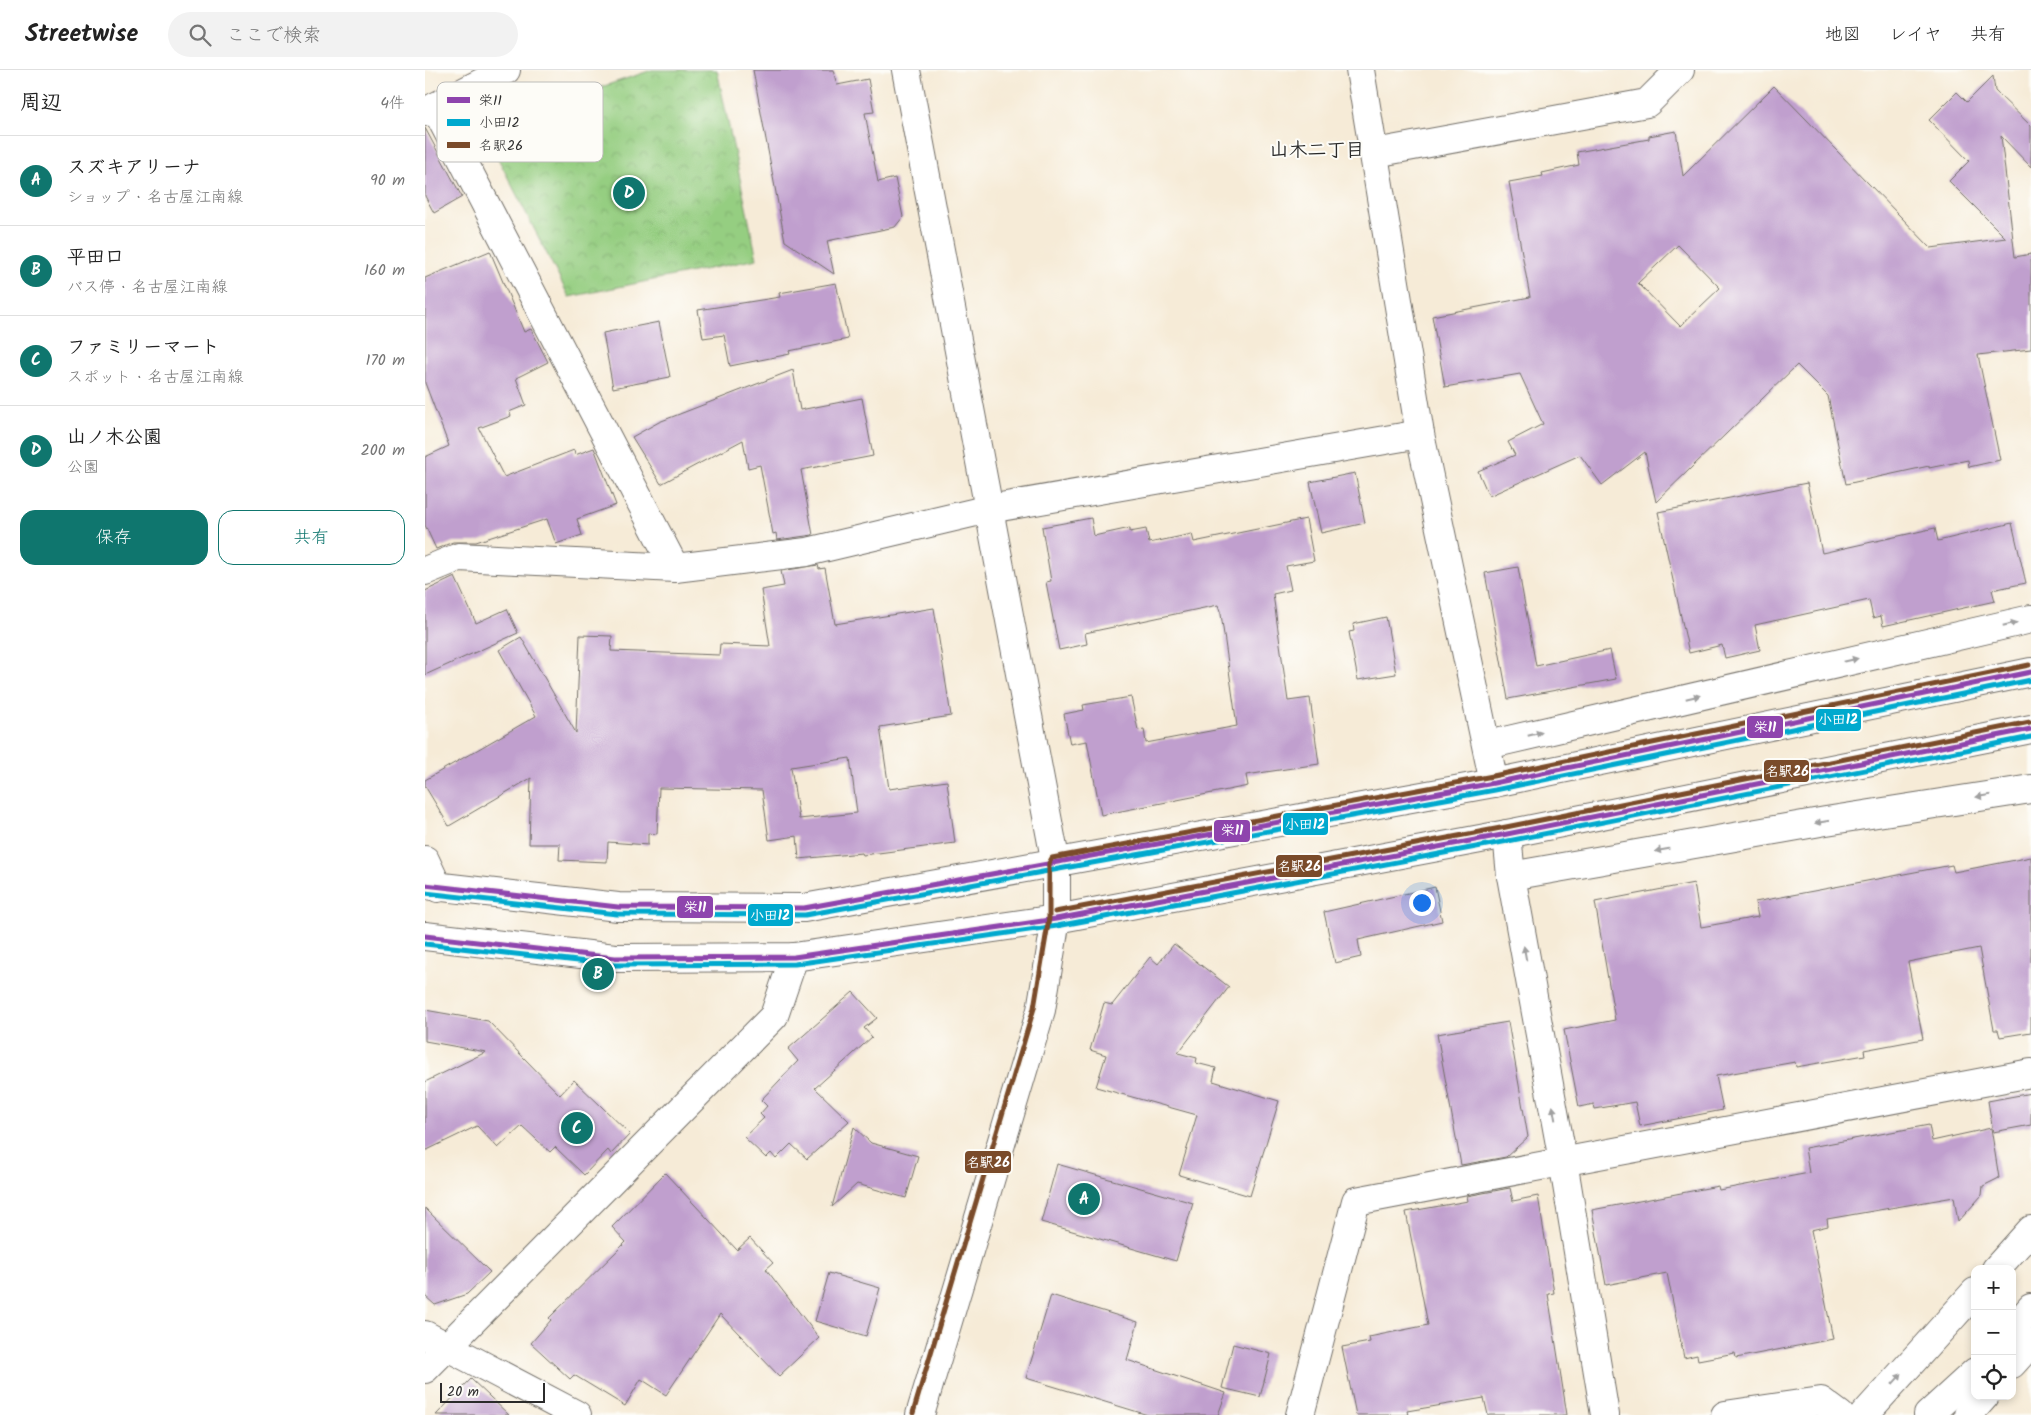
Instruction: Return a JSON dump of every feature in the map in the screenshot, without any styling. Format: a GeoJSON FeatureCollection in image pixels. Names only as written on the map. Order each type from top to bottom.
{"type":"FeatureCollection","features":[{"type":"Feature","properties":{"kind":"main road"},"geometry":{"type":"LineString","coordinates":[[483,82],[506,70]]}},
{"type":"Feature","properties":{"kind":"main road"},"geometry":{"type":"LineString","coordinates":[[906,70],[1056,864],[1057,919],[1041,1010],[920,1415]]}},
{"type":"Feature","properties":{"kind":"main road"},"geometry":{"type":"LineString","coordinates":[[1360,70],[1421,434],[1494,783]]}},
{"type":"Feature","properties":{"kind":"main road"},"geometry":{"type":"LineString","coordinates":[[1375,153],[1647,103],[1680,70]]}},
{"type":"Feature","properties":{"kind":"main road"},"geometry":{"type":"LineString","coordinates":[[430,110],[437,123]]}},
{"type":"Feature","properties":{"kind":"main road"},"geometry":{"type":"LineString","coordinates":[[458,162],[675,568]]}},
{"type":"Feature","properties":{"kind":"main road"},"geometry":{"type":"LineString","coordinates":[[425,571],[459,557],[675,568],[807,552],[989,509],[1421,434]]}},
{"type":"Feature","properties":{"kind":"main road"},"geometry":{"type":"LineString","coordinates":[[1487,744],[2031,619]]}},
{"type":"Feature","properties":{"kind":"main road"},"geometry":{"type":"LineString","coordinates":[[425,860],[431,886],[618,907],[804,908],[1056,864],[1494,783],[2031,672]]}},
{"type":"Feature","properties":{"kind":"main road"},"geometry":{"type":"LineString","coordinates":[[425,936],[615,958],[794,957],[1057,919],[1507,834],[2031,729]]}},
{"type":"Feature","properties":{"kind":"main road"},"geometry":{"type":"LineString","coordinates":[[1511,876],[1826,821],[2031,789]]}},
{"type":"Feature","properties":{"kind":"main road"},"geometry":{"type":"LineString","coordinates":[[1507,834],[1511,876],[1563,1161],[1605,1415]]}},
{"type":"Feature","properties":{"kind":"main road"},"geometry":{"type":"LineString","coordinates":[[425,1369],[436,1341],[774,1016],[794,957]]}},
{"type":"Feature","properties":{"kind":"main road"},"geometry":{"type":"LineString","coordinates":[[1300,1415],[1356,1201],[2031,1074]]}},
{"type":"Feature","properties":{"kind":"main road"},"geometry":{"type":"LineString","coordinates":[[2000,1265],[2031,1230]]}},
{"type":"Feature","properties":{"kind":"main road"},"geometry":{"type":"LineString","coordinates":[[1864,1415],[1971,1296]]}},
{"type":"Feature","properties":{"kind":"main road"},"geometry":{"type":"LineString","coordinates":[[2016,1325],[2031,1308]]}},
{"type":"Feature","properties":{"kind":"main road"},"geometry":{"type":"LineString","coordinates":[[436,1341],[577,1415]]}},
{"type":"Feature","properties":{"kind":"main road"},"geometry":{"type":"LineString","coordinates":[[2016,1359],[2031,1342]]}},
{"type":"Feature","properties":{"kind":"main road"},"geometry":{"type":"LineString","coordinates":[[1928,1415],[1971,1377]]}},
{"type":"Feature","properties":{"kind":"main road"},"geometry":{"type":"LineString","coordinates":[[1939,1415],[1971,1378]]}},
{"type":"Feature","properties":{"kind":"main road"},"geometry":{"type":"LineString","coordinates":[[1968,1415],[1981,1400]]}},
{"type":"Feature","properties":{"kind":"main road"},"geometry":{"type":"LineString","coordinates":[[1725,1415],[1821,1401],[1840,1415]]}},
{"type":"Feature","properties":{"kind":"green space"},"geometry":{"type":"Polygon","coordinates":[[[652,70],[717,70],[757,259],[569,297],[500,162],[603,162],[603,86],[652,70]]]}},
{"type":"Feature","properties":{"kind":"building"},"geometry":{"type":"Polygon","coordinates":[[[753,70],[833,70],[837,85],[868,79],[874,112],[865,113],[878,182],[895,178],[903,217],[895,227],[827,241],[834,274],[785,241],[753,70]]]}},
{"type":"Feature","properties":{"kind":"building"},"geometry":{"type":"Polygon","coordinates":[[[1993,76],[1995,91],[2031,126],[2031,167],[2001,136],[2015,257],[2031,254],[2031,349],[1978,355],[2000,460],[1969,467],[1968,460],[1929,468],[1929,466],[1846,484],[1828,396],[1797,365],[1656,502],[1645,452],[1602,485],[1580,455],[1489,496],[1478,471],[1515,455],[1508,442],[1543,424],[1520,374],[1445,387],[1432,316],[1530,297],[1509,182],[1543,176],[1542,173],[1579,165],[1577,152],[1649,139],[1649,136],[1676,131],[1683,176],[1774,86],[1931,248],[2006,238],[1949,181],[1969,161],[1929,120],[1957,92],[1967,102],[1993,76]],[[1678,245],[1638,283],[1680,326],[1720,288],[1678,245]]]}},
{"type":"Feature","properties":{"kind":"building"},"geometry":{"type":"Polygon","coordinates":[[[425,128],[437,150],[437,162],[443,162],[462,197],[434,213],[425,196],[425,128]]]}},
{"type":"Feature","properties":{"kind":"building"},"geometry":{"type":"Polygon","coordinates":[[[490,251],[524,332],[531,329],[548,362],[516,378],[526,405],[509,412],[511,416],[479,428],[504,477],[574,450],[575,455],[594,448],[616,505],[577,519],[582,535],[556,544],[547,519],[476,542],[453,542],[436,549],[425,525],[425,457],[449,446],[425,383],[425,278],[490,251]]]}},
{"type":"Feature","properties":{"kind":"building"},"geometry":{"type":"Polygon","coordinates":[[[836,283],[848,339],[789,351],[790,354],[730,366],[724,335],[703,338],[698,310],[780,297],[779,293],[836,283]]]}},
{"type":"Feature","properties":{"kind":"building"},"geometry":{"type":"Polygon","coordinates":[[[659,322],[670,377],[613,388],[603,333],[659,322]]]}},
{"type":"Feature","properties":{"kind":"building"},"geometry":{"type":"Polygon","coordinates":[[[793,370],[800,410],[862,398],[873,456],[801,470],[813,535],[777,540],[776,533],[773,534],[760,465],[748,468],[743,440],[661,484],[632,437],[659,422],[793,370]]]}},
{"type":"Feature","properties":{"kind":"building"},"geometry":{"type":"Polygon","coordinates":[[[1355,473],[1365,523],[1321,533],[1310,482],[1355,473]]]}},
{"type":"Feature","properties":{"kind":"building"},"geometry":{"type":"Polygon","coordinates":[[[1807,483],[1822,553],[1935,528],[1938,541],[2012,523],[2026,583],[1992,590],[1995,601],[1883,626],[1881,616],[1873,618],[1869,600],[1755,625],[1760,650],[1725,658],[1722,645],[1689,653],[1658,512],[1807,483]]]}},
{"type":"Feature","properties":{"kind":"building"},"geometry":{"type":"Polygon","coordinates":[[[1091,518],[1094,536],[1130,528],[1130,532],[1146,529],[1149,543],[1192,534],[1194,542],[1306,519],[1314,561],[1286,566],[1291,590],[1273,594],[1288,701],[1310,698],[1319,764],[1246,775],[1248,786],[1101,815],[1087,741],[1070,744],[1064,714],[1084,710],[1083,705],[1131,697],[1138,730],[1144,729],[1146,743],[1237,726],[1221,614],[1218,605],[1085,633],[1087,644],[1059,650],[1046,582],[1051,581],[1042,527],[1091,518]]]}},
{"type":"Feature","properties":{"kind":"building"},"geometry":{"type":"Polygon","coordinates":[[[818,565],[819,569],[825,568],[835,624],[934,608],[951,716],[880,727],[889,789],[947,781],[955,843],[863,855],[862,853],[799,859],[797,836],[769,840],[762,790],[659,788],[657,834],[648,833],[648,845],[608,842],[607,862],[559,860],[560,844],[529,844],[531,778],[449,826],[425,786],[425,780],[536,716],[499,650],[521,637],[576,733],[580,635],[612,636],[611,651],[719,655],[720,644],[770,646],[761,590],[784,586],[781,571],[818,565]],[[850,758],[791,767],[799,819],[857,813],[850,758]]]}},
{"type":"Feature","properties":{"kind":"building"},"geometry":{"type":"Polygon","coordinates":[[[1518,567],[1536,666],[1610,650],[1616,679],[1508,699],[1485,573],[1518,567]]]}},
{"type":"Feature","properties":{"kind":"building"},"geometry":{"type":"Polygon","coordinates":[[[455,577],[476,623],[507,609],[518,633],[425,675],[425,591],[455,577]]]}},
{"type":"Feature","properties":{"kind":"building"},"geometry":{"type":"Polygon","coordinates":[[[1386,617],[1396,674],[1358,680],[1349,632],[1354,631],[1353,624],[1386,617]]]}},
{"type":"Feature","properties":{"kind":"building"},"geometry":{"type":"Polygon","coordinates":[[[2031,857],[2031,1032],[2000,1037],[1998,1030],[1994,1030],[1979,948],[1908,962],[1923,1039],[1864,1050],[1865,1055],[1796,1067],[1795,1062],[1716,1076],[1723,1110],[1640,1126],[1635,1102],[1595,1109],[1594,1104],[1579,1107],[1564,1030],[1615,1020],[1595,902],[1694,883],[1701,927],[1758,917],[1755,902],[1952,865],[1954,872],[2031,857]]]}},
{"type":"Feature","properties":{"kind":"building"},"geometry":{"type":"Polygon","coordinates":[[[1435,887],[1442,921],[1358,940],[1361,957],[1335,963],[1324,912],[1435,887]]]}},
{"type":"Feature","properties":{"kind":"building"},"geometry":{"type":"Polygon","coordinates":[[[1174,944],[1229,987],[1178,1053],[1197,1058],[1196,1063],[1216,1068],[1213,1081],[1279,1101],[1250,1196],[1179,1175],[1197,1115],[1096,1087],[1106,1055],[1090,1050],[1104,1003],[1112,1005],[1150,957],[1158,964],[1174,944]]]}},
{"type":"Feature","properties":{"kind":"building"},"geometry":{"type":"Polygon","coordinates":[[[853,992],[877,1018],[864,1028],[872,1037],[815,1088],[849,1121],[807,1159],[791,1144],[776,1159],[771,1153],[766,1158],[744,1137],[764,1118],[760,1114],[767,1106],[761,1100],[798,1061],[788,1049],[853,992]]]}},
{"type":"Feature","properties":{"kind":"building"},"geometry":{"type":"Polygon","coordinates":[[[425,1010],[488,1021],[560,1095],[574,1080],[630,1134],[611,1154],[608,1150],[584,1175],[555,1147],[550,1152],[522,1126],[498,1148],[477,1126],[425,1151],[425,1082],[486,1052],[425,1041],[425,1010]]]}},
{"type":"Feature","properties":{"kind":"building"},"geometry":{"type":"Polygon","coordinates":[[[1508,1022],[1528,1137],[1506,1157],[1461,1165],[1437,1034],[1508,1022]]]}},
{"type":"Feature","properties":{"kind":"building"},"geometry":{"type":"Polygon","coordinates":[[[2031,1093],[2031,1125],[1993,1132],[1988,1101],[2031,1093]]]}},
{"type":"Feature","properties":{"kind":"building"},"geometry":{"type":"Polygon","coordinates":[[[1929,1125],[1932,1141],[1991,1128],[1999,1178],[1983,1186],[1982,1195],[1958,1222],[1954,1197],[1827,1219],[1828,1226],[1811,1230],[1833,1339],[1736,1358],[1735,1353],[1698,1360],[1697,1355],[1684,1358],[1667,1273],[1606,1285],[1592,1210],[1718,1186],[1719,1190],[1809,1173],[1805,1148],[1929,1125]]]}},
{"type":"Feature","properties":{"kind":"building"},"geometry":{"type":"Polygon","coordinates":[[[854,1127],[871,1143],[918,1156],[906,1198],[857,1184],[832,1207],[854,1127]]]}},
{"type":"Feature","properties":{"kind":"building"},"geometry":{"type":"Polygon","coordinates":[[[1057,1164],[1193,1203],[1176,1261],[1041,1222],[1057,1164]]]}},
{"type":"Feature","properties":{"kind":"building"},"geometry":{"type":"Polygon","coordinates":[[[665,1173],[737,1250],[750,1238],[773,1263],[766,1269],[819,1338],[779,1376],[720,1314],[666,1395],[641,1379],[625,1406],[574,1375],[570,1379],[531,1343],[551,1320],[549,1318],[626,1242],[612,1227],[665,1173]]]}},
{"type":"Feature","properties":{"kind":"building"},"geometry":{"type":"Polygon","coordinates":[[[1510,1188],[1513,1201],[1538,1196],[1554,1293],[1548,1294],[1567,1415],[1488,1415],[1484,1398],[1407,1411],[1408,1415],[1356,1415],[1342,1347],[1370,1342],[1369,1337],[1428,1325],[1406,1212],[1468,1201],[1467,1196],[1510,1188]]]}},
{"type":"Feature","properties":{"kind":"building"},"geometry":{"type":"Polygon","coordinates":[[[425,1208],[490,1272],[467,1294],[435,1305],[425,1296],[425,1208]]]}},
{"type":"Feature","properties":{"kind":"building"},"geometry":{"type":"Polygon","coordinates":[[[829,1273],[880,1288],[866,1336],[815,1321],[829,1273]]]}},
{"type":"Feature","properties":{"kind":"building"},"geometry":{"type":"Polygon","coordinates":[[[1051,1295],[1138,1322],[1127,1360],[1226,1393],[1218,1415],[1148,1415],[1026,1378],[1051,1295]]]}},
{"type":"Feature","properties":{"kind":"building"},"geometry":{"type":"Polygon","coordinates":[[[1233,1344],[1271,1354],[1260,1397],[1222,1388],[1233,1344]]]}},
{"type":"Feature","properties":{"kind":"building"},"geometry":{"type":"Polygon","coordinates":[[[471,1379],[509,1415],[436,1415],[471,1379]]]}},
{"type":"Feature","properties":{"kind":"transit line","name":"名駅26"},"geometry":{"type":"LineString","coordinates":[[913,1413],[1034,1008],[1049,918],[1049,863],[1052,858],[1493,776],[2029,665]]}},
{"type":"Feature","properties":{"kind":"transit line","name":"栄11"},"geometry":{"type":"LineString","coordinates":[[425,885],[618,907],[804,908],[1494,783],[2031,672]]}},
{"type":"Feature","properties":{"kind":"transit line","name":"小田12"},"geometry":{"type":"LineString","coordinates":[[425,893],[617,914],[805,915],[1495,790],[2031,680]]}},
{"type":"Feature","properties":{"kind":"transit line","name":"名駅26"},"geometry":{"type":"LineString","coordinates":[[1055,912],[1506,827],[2030,722]]}},
{"type":"Feature","properties":{"kind":"transit line","name":"栄11"},"geometry":{"type":"LineString","coordinates":[[425,936],[615,958],[794,957],[1056,919],[1507,834],[2031,729]]}},
{"type":"Feature","properties":{"kind":"transit line","name":"小田12"},"geometry":{"type":"LineString","coordinates":[[425,944],[614,965],[795,964],[1057,926],[1508,841],[2031,737]]}},
{"type":"Feature","properties":{"kind":"place","name":"山ノ木公園"},"geometry":{"type":"Point","coordinates":[629,193]}},
{"type":"Feature","properties":{"kind":"place","name":"平田口"},"geometry":{"type":"Point","coordinates":[598,974]}},
{"type":"Feature","properties":{"kind":"place","name":"ファミリーマート"},"geometry":{"type":"Point","coordinates":[577,1128]}},
{"type":"Feature","properties":{"kind":"place","name":"スズキアリーナ"},"geometry":{"type":"Point","coordinates":[1084,1199]}},
{"type":"Feature","properties":{"kind":"district","name":"山木二丁目"},"geometry":{"type":"Point","coordinates":[1317,149]}}]}
